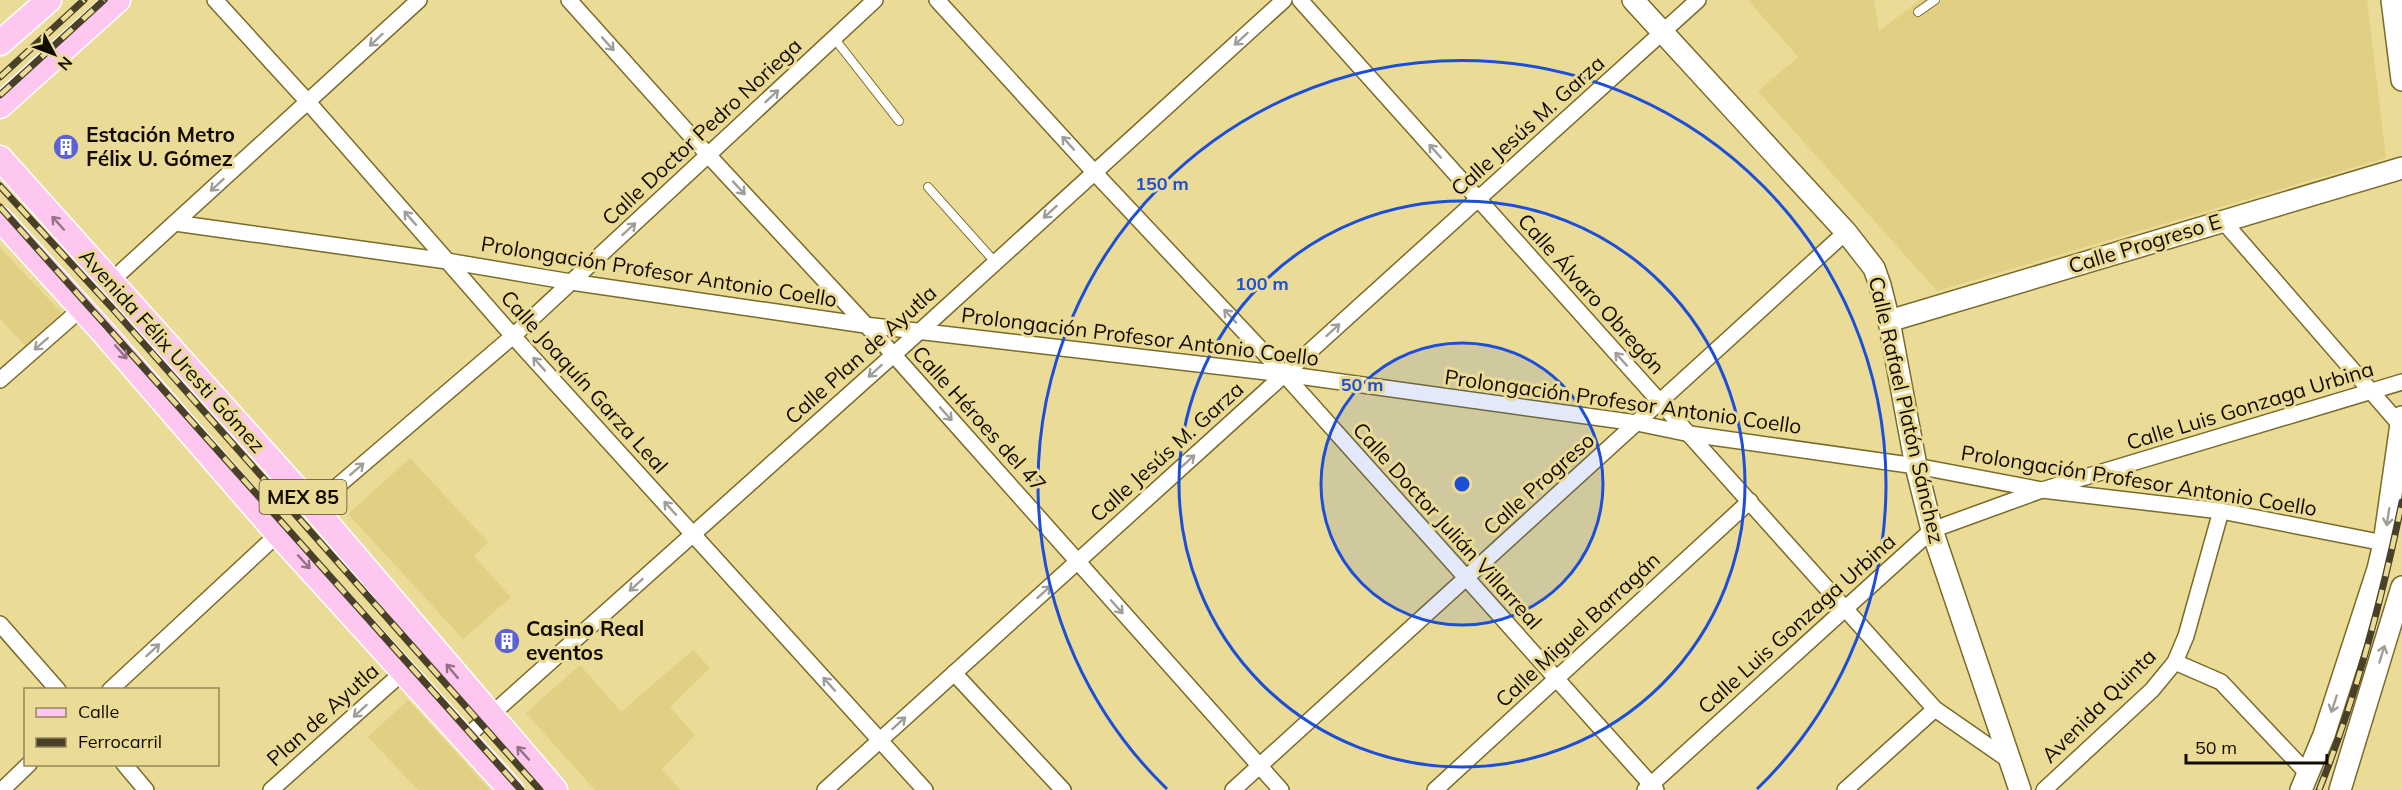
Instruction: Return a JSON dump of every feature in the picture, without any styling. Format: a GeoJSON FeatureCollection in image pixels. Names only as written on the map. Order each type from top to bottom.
{"type":"FeatureCollection","features":[{"type":"Feature","properties":{"kind":"main road"},"geometry":{"type":"LineString","coordinates":[[0,44],[49,0]]}},
{"type":"Feature","properties":{"kind":"main road"},"geometry":{"type":"LineString","coordinates":[[0,106],[118,0]]}},
{"type":"Feature","properties":{"kind":"main road","name":"Avenida Félix Uresti Gómez"},"geometry":{"type":"LineString","coordinates":[[0,158],[313,507],[555,790]]}},
{"type":"Feature","properties":{"kind":"main road","name":"Avenida Félix Uresti Gómez"},"geometry":{"type":"LineString","coordinates":[[0,219],[82,308],[278,534],[511,790]]}},
{"type":"Feature","properties":{"kind":"street","name":"Calle Joaquín Garza Leal"},"geometry":{"type":"LineString","coordinates":[[215,0],[308,102],[513,336],[925,790]]}},
{"type":"Feature","properties":{"kind":"street"},"geometry":{"type":"LineString","coordinates":[[110,282],[419,0]]}},
{"type":"Feature","properties":{"kind":"street","name":"Calle Héroes del 47"},"geometry":{"type":"LineString","coordinates":[[569,0],[709,156],[893,354],[1281,790]]}},
{"type":"Feature","properties":{"kind":"street","name":"Calle Doctor Pedro Noriega"},"geometry":{"type":"LineString","coordinates":[[313,507],[513,336],[874,0]]}},
{"type":"Feature","properties":{"kind":"street","name":"Calle Doctor Julián Villarreal"},"geometry":{"type":"LineString","coordinates":[[937,0],[1094,172],[1284,374],[1651,788]]}},
{"type":"Feature","properties":{"kind":"street","name":"Calle Plan de Ayutla"},"geometry":{"type":"LineString","coordinates":[[464,739],[1284,0]]}},
{"type":"Feature","properties":{"kind":"street","name":"Calle Álvaro Obregón"},"geometry":{"type":"LineString","coordinates":[[1300,0],[1935,709],[2010,761]]}},
{"type":"Feature","properties":{"kind":"street","name":"Calle Rafael Platón Sánchez"},"geometry":{"type":"LineString","coordinates":[[1633,0],[1846,232],[1874,268],[1889,321],[1916,466],[1932,530],[2020,790]]}},
{"type":"Feature","properties":{"kind":"street","name":"Calle Jesús M. Garza"},"geometry":{"type":"LineString","coordinates":[[825,790],[1698,0]]}},
{"type":"Feature","properties":{"kind":"street"},"geometry":{"type":"LineString","coordinates":[[2392,0],[2402,80]]}},
{"type":"Feature","properties":{"kind":"street","name":"Calle Progreso E"},"geometry":{"type":"LineString","coordinates":[[1889,321],[2402,168]]}},
{"type":"Feature","properties":{"kind":"street"},"geometry":{"type":"LineString","coordinates":[[2175,662],[2221,682],[2305,782],[2324,735],[2384,543],[2402,423],[2371,393],[2223,221]]}},
{"type":"Feature","properties":{"kind":"street","name":"Prolongación Profesor Antonio Coello"},"geometry":{"type":"LineString","coordinates":[[175,223],[447,261],[571,282],[865,325],[1284,374],[1637,423],[1690,434],[1916,466],[2042,490],[2221,511],[2384,543]]}},
{"type":"Feature","properties":{"kind":"street","name":"Calle Progreso"},"geometry":{"type":"LineString","coordinates":[[1233,790],[1846,232]]}},
{"type":"Feature","properties":{"kind":"street"},"geometry":{"type":"LineString","coordinates":[[0,380],[82,308]]}},
{"type":"Feature","properties":{"kind":"street","name":"Calle Luis Gonzaga Urbina"},"geometry":{"type":"LineString","coordinates":[[1651,788],[1932,530],[2042,490],[2402,382]]}},
{"type":"Feature","properties":{"kind":"street","name":"Calle Miguel Barragán"},"geometry":{"type":"LineString","coordinates":[[1435,790],[1750,501]]}},
{"type":"Feature","properties":{"kind":"street","name":"Avenida Quinta"},"geometry":{"type":"LineString","coordinates":[[2044,790],[2152,690],[2175,662],[2186,636],[2221,511]]}},
{"type":"Feature","properties":{"kind":"street"},"geometry":{"type":"LineString","coordinates":[[112,688],[278,534]]}},
{"type":"Feature","properties":{"kind":"street"},"geometry":{"type":"LineString","coordinates":[[2345,787],[2402,587]]}},
{"type":"Feature","properties":{"kind":"street"},"geometry":{"type":"LineString","coordinates":[[0,624],[56,688]]}},
{"type":"Feature","properties":{"kind":"street","name":"Plan de Ayutla"},"geometry":{"type":"LineString","coordinates":[[272,790],[403,672]]}},
{"type":"Feature","properties":{"kind":"street"},"geometry":{"type":"LineString","coordinates":[[954,673],[1063,790]]}},
{"type":"Feature","properties":{"kind":"street"},"geometry":{"type":"LineString","coordinates":[[1845,790],[1935,709]]}},
{"type":"Feature","properties":{"kind":"street"},"geometry":{"type":"LineString","coordinates":[[2,790],[28,766]]}},
{"type":"Feature","properties":{"kind":"street"},"geometry":{"type":"LineString","coordinates":[[125,766],[146,790]]}},
{"type":"Feature","properties":{"kind":"lane"},"geometry":{"type":"LineString","coordinates":[[1918,12],[1935,0]]}},
{"type":"Feature","properties":{"kind":"lane"},"geometry":{"type":"LineString","coordinates":[[834,38],[899,121]]}},
{"type":"Feature","properties":{"kind":"lane"},"geometry":{"type":"LineString","coordinates":[[928,187],[995,262]]}},
{"type":"Feature","properties":{"kind":"shaded area"},"geometry":{"type":"Polygon","coordinates":[[[1748,0],[1874,0],[1879,31],[1920,0],[2367,0],[2386,158],[1937,291],[1758,91],[1798,57],[1748,0]]]}},
{"type":"Feature","properties":{"kind":"shaded area"},"geometry":{"type":"Polygon","coordinates":[[[0,248],[62,313],[26,346],[0,319],[0,248]]]}},
{"type":"Feature","properties":{"kind":"shaded area"},"geometry":{"type":"Polygon","coordinates":[[[410,458],[488,542],[474,556],[511,597],[463,639],[348,514],[410,458]]]}},
{"type":"Feature","properties":{"kind":"shaded area"},"geometry":{"type":"Polygon","coordinates":[[[693,650],[710,668],[670,707],[695,735],[662,769],[680,790],[595,790],[526,713],[580,665],[621,712],[693,650]]]}},
{"type":"Feature","properties":{"kind":"shaded area"},"geometry":{"type":"Polygon","coordinates":[[[408,700],[490,790],[418,790],[368,737],[408,700]]]}},
{"type":"Feature","properties":{"kind":"railway"},"geometry":{"type":"LineString","coordinates":[[0,77],[84,0]]}},
{"type":"Feature","properties":{"kind":"railway"},"geometry":{"type":"LineString","coordinates":[[0,95],[104,0]]}},
{"type":"Feature","properties":{"kind":"railway"},"geometry":{"type":"LineString","coordinates":[[0,186],[113,309],[540,790]]}},
{"type":"Feature","properties":{"kind":"railway"},"geometry":{"type":"LineString","coordinates":[[0,207],[521,790]]}},
{"type":"Feature","properties":{"kind":"railway"},"geometry":{"type":"LineString","coordinates":[[2319,790],[2345,720],[2367,648],[2402,502]]}},
{"type":"Feature","properties":{"kind":"place","name":"Estación Metro Félix U. Gómez"},"geometry":{"type":"Point","coordinates":[66,147]}},
{"type":"Feature","properties":{"kind":"place","name":"Casino Real eventos"},"geometry":{"type":"Point","coordinates":[507,641]}}]}
